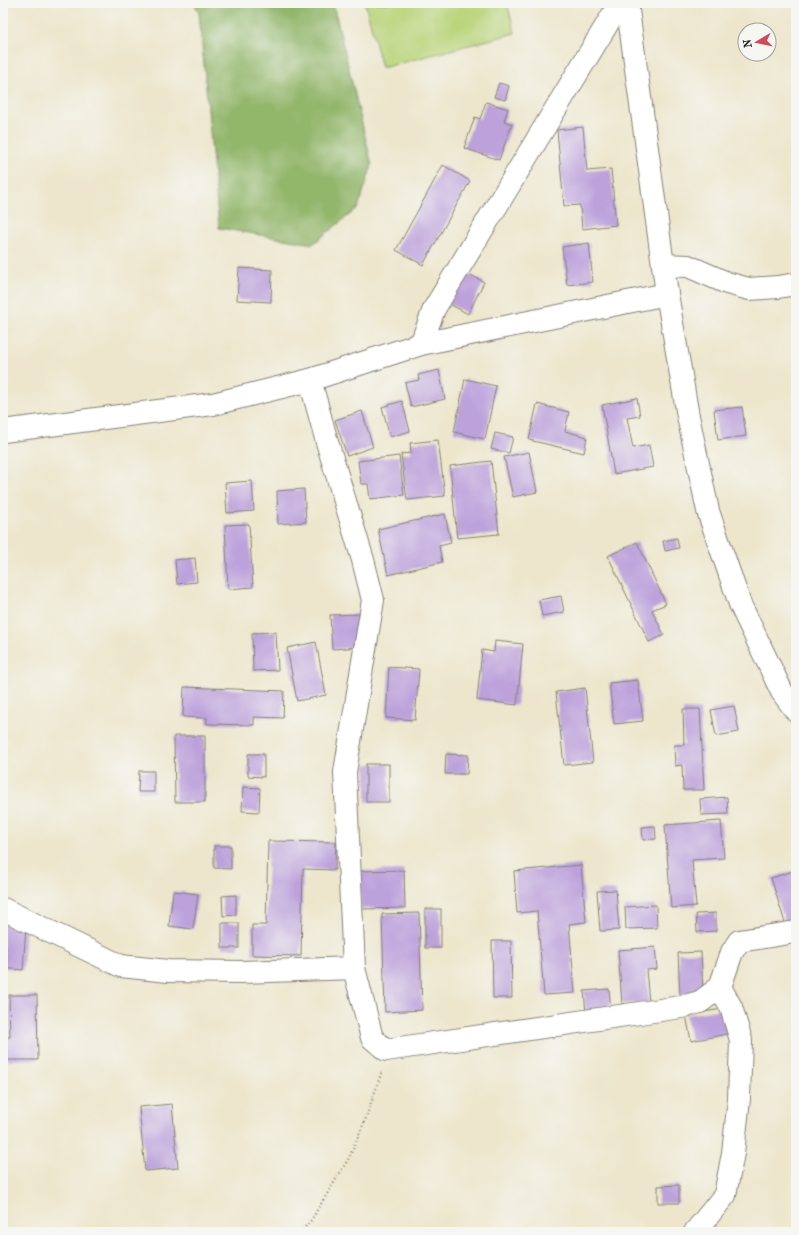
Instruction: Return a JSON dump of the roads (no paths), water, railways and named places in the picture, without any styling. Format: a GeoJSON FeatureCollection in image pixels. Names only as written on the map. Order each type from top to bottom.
{"type":"FeatureCollection","features":[{"type":"Feature","properties":{"kind":"street"},"geometry":{"type":"LineString","coordinates":[[422,344],[434,309],[620,3]]}},
{"type":"Feature","properties":{"kind":"street"},"geometry":{"type":"LineString","coordinates":[[627,3],[667,294],[688,416],[708,511],[740,604],[782,692],[796,711]]}},
{"type":"Feature","properties":{"kind":"street"},"geometry":{"type":"LineString","coordinates":[[663,265],[688,266],[727,283],[749,289],[796,284]]}},
{"type":"Feature","properties":{"kind":"street"},"geometry":{"type":"LineString","coordinates":[[3,431],[213,404],[310,380],[422,344],[667,294]]}},
{"type":"Feature","properties":{"kind":"street"},"geometry":{"type":"LineString","coordinates":[[310,380],[327,442],[363,560],[373,600],[345,772],[354,968],[372,1038],[386,1050],[681,1007],[700,1002],[720,987],[732,952],[740,941],[796,932]]}},
{"type":"Feature","properties":{"kind":"street"},"geometry":{"type":"LineString","coordinates":[[3,909],[121,966],[168,971],[242,972],[354,968]]}},
{"type":"Feature","properties":{"kind":"street"},"geometry":{"type":"LineString","coordinates":[[695,1232],[725,1195],[733,1153],[740,1099],[741,1040],[731,1007],[720,987]]}}]}
